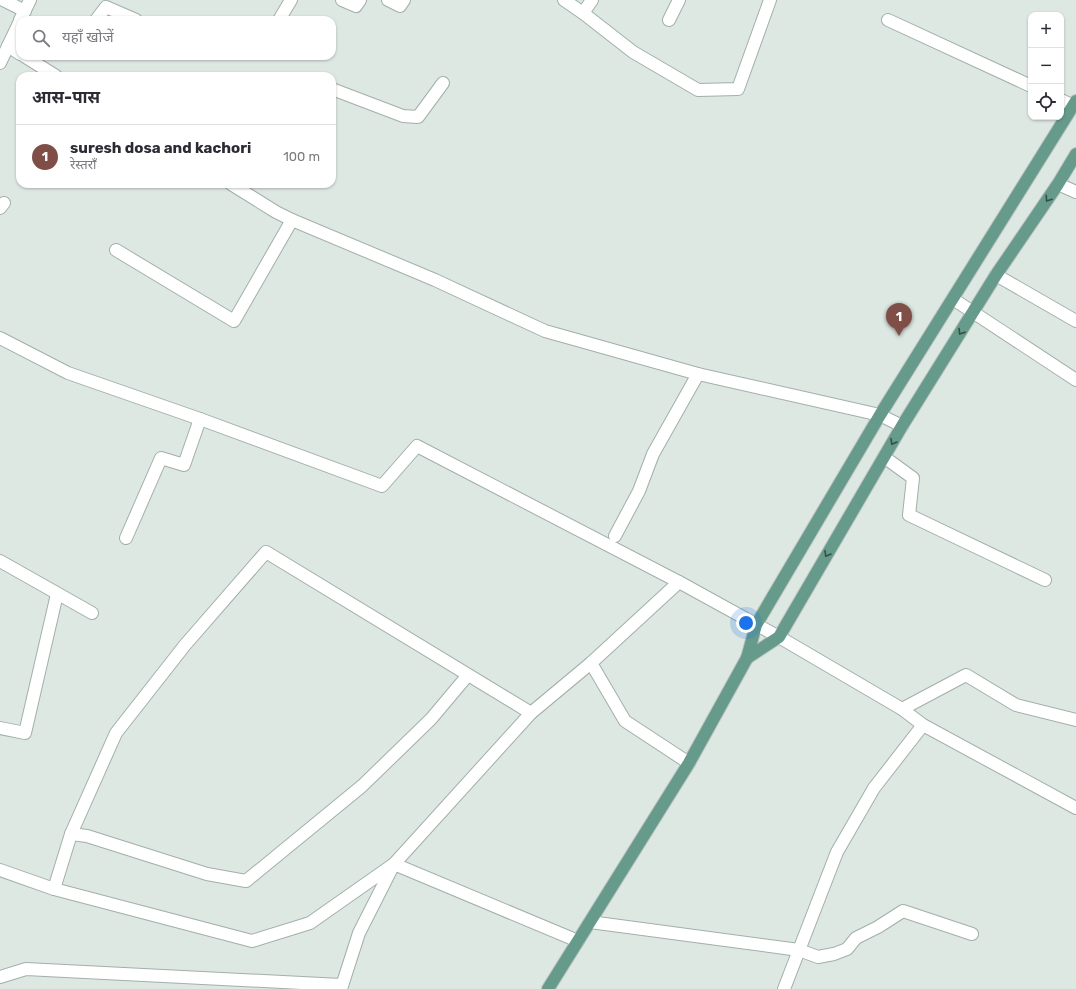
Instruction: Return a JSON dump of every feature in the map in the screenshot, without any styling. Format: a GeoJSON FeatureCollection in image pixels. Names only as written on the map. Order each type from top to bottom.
{"type":"FeatureCollection","features":[{"type":"Feature","properties":{"kind":"main road"},"geometry":{"type":"LineString","coordinates":[[548,989],[689,763],[747,658],[756,624],[880,415],[1075,104]]}},
{"type":"Feature","properties":{"kind":"main road"},"geometry":{"type":"LineString","coordinates":[[747,658],[779,637],[902,426],[996,275],[1058,184],[1076,154]]}},
{"type":"Feature","properties":{"kind":"street"},"geometry":{"type":"LineString","coordinates":[[3,0],[21,16]]}},
{"type":"Feature","properties":{"kind":"street"},"geometry":{"type":"LineString","coordinates":[[281,16],[291,0]]}},
{"type":"Feature","properties":{"kind":"street"},"geometry":{"type":"LineString","coordinates":[[342,0],[356,6],[360,0]]}},
{"type":"Feature","properties":{"kind":"street"},"geometry":{"type":"LineString","coordinates":[[388,0],[400,6],[404,0]]}},
{"type":"Feature","properties":{"kind":"street"},"geometry":{"type":"LineString","coordinates":[[564,0],[633,52],[698,90],[738,89],[770,0]]}},
{"type":"Feature","properties":{"kind":"street"},"geometry":{"type":"LineString","coordinates":[[582,13],[592,0]]}},
{"type":"Feature","properties":{"kind":"street"},"geometry":{"type":"LineString","coordinates":[[669,20],[679,0]]}},
{"type":"Feature","properties":{"kind":"street"},"geometry":{"type":"LineString","coordinates":[[99,16],[106,7],[127,16]]}},
{"type":"Feature","properties":{"kind":"street"},"geometry":{"type":"LineString","coordinates":[[888,20],[1028,85]]}},
{"type":"Feature","properties":{"kind":"street"},"geometry":{"type":"LineString","coordinates":[[0,63],[16,29]]}},
{"type":"Feature","properties":{"kind":"street"},"geometry":{"type":"LineString","coordinates":[[8,46],[16,51]]}},
{"type":"Feature","properties":{"kind":"street"},"geometry":{"type":"LineString","coordinates":[[30,60],[50,72]]}},
{"type":"Feature","properties":{"kind":"street"},"geometry":{"type":"LineString","coordinates":[[336,91],[403,116],[418,117],[443,83]]}},
{"type":"Feature","properties":{"kind":"street"},"geometry":{"type":"LineString","coordinates":[[1064,101],[1075,104]]}},
{"type":"Feature","properties":{"kind":"street"},"geometry":{"type":"LineString","coordinates":[[1058,184],[1076,192]]}},
{"type":"Feature","properties":{"kind":"street"},"geometry":{"type":"LineString","coordinates":[[237,188],[292,220],[435,280],[545,331],[698,374],[880,415],[902,426]]}},
{"type":"Feature","properties":{"kind":"street"},"geometry":{"type":"LineString","coordinates":[[116,250],[234,321],[292,220]]}},
{"type":"Feature","properties":{"kind":"street"},"geometry":{"type":"LineString","coordinates":[[996,275],[1076,321]]}},
{"type":"Feature","properties":{"kind":"street"},"geometry":{"type":"LineString","coordinates":[[953,299],[1076,380]]}},
{"type":"Feature","properties":{"kind":"street"},"geometry":{"type":"LineString","coordinates":[[0,338],[68,373],[200,419],[382,486],[417,446],[679,582],[756,624],[902,709],[923,725],[1076,808]]}},
{"type":"Feature","properties":{"kind":"street"},"geometry":{"type":"LineString","coordinates":[[615,536],[639,491],[653,454],[698,374]]}},
{"type":"Feature","properties":{"kind":"street"},"geometry":{"type":"LineString","coordinates":[[126,538],[160,458],[184,465],[200,419]]}},
{"type":"Feature","properties":{"kind":"street"},"geometry":{"type":"LineString","coordinates":[[884,457],[913,478],[909,515],[1045,580]]}},
{"type":"Feature","properties":{"kind":"street"},"geometry":{"type":"LineString","coordinates":[[54,889],[71,834],[116,733],[185,645],[266,552],[531,713]]}},
{"type":"Feature","properties":{"kind":"street"},"geometry":{"type":"LineString","coordinates":[[0,560],[92,613]]}},
{"type":"Feature","properties":{"kind":"street"},"geometry":{"type":"LineString","coordinates":[[0,870],[54,889],[252,941],[310,924],[394,864],[531,713],[591,663],[679,582]]}},
{"type":"Feature","properties":{"kind":"street"},"geometry":{"type":"LineString","coordinates":[[0,728],[25,733],[57,594]]}},
{"type":"Feature","properties":{"kind":"street"},"geometry":{"type":"LineString","coordinates":[[591,663],[625,720],[689,763]]}},
{"type":"Feature","properties":{"kind":"street"},"geometry":{"type":"LineString","coordinates":[[71,834],[87,836],[207,874],[246,881],[362,786],[431,719],[468,675]]}},
{"type":"Feature","properties":{"kind":"street"},"geometry":{"type":"LineString","coordinates":[[902,709],[966,675],[1016,704],[1076,720]]}},
{"type":"Feature","properties":{"kind":"street"},"geometry":{"type":"LineString","coordinates":[[784,989],[837,852],[874,788],[923,725]]}},
{"type":"Feature","properties":{"kind":"street"},"geometry":{"type":"LineString","coordinates":[[394,864],[578,941]]}},
{"type":"Feature","properties":{"kind":"street"},"geometry":{"type":"LineString","coordinates":[[0,978],[26,969],[341,987],[359,933],[394,864]]}},
{"type":"Feature","properties":{"kind":"street"},"geometry":{"type":"LineString","coordinates":[[590,922],[799,950],[818,957],[834,954],[847,949],[856,938],[878,927],[903,911],[972,934]]}},
{"type":"Feature","properties":{"kind":"place","name":"suresh dosa and kachori"},"geometry":{"type":"Point","coordinates":[899,336]}}]}
